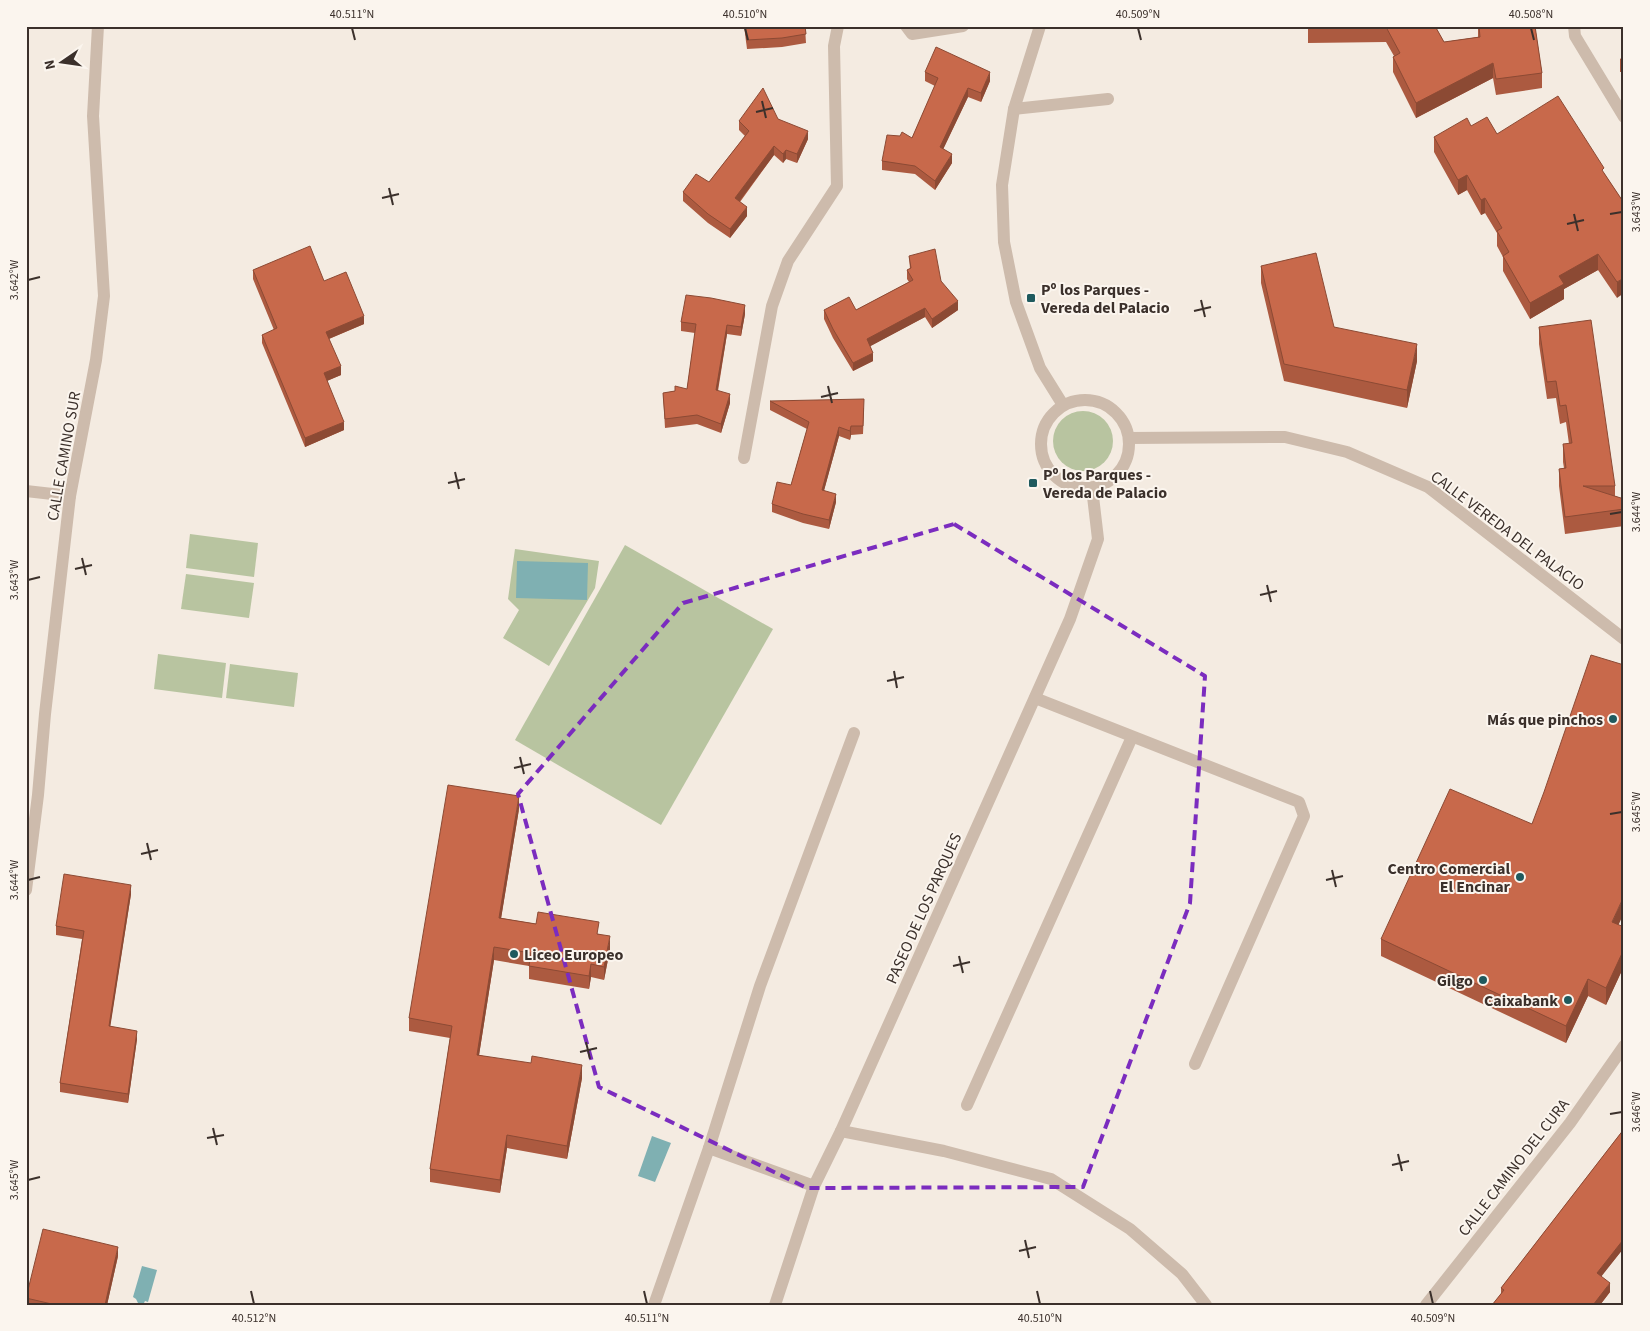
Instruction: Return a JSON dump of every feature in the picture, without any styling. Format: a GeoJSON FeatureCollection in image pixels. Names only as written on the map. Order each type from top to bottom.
{"type":"FeatureCollection","features":[{"type":"Feature","properties":{"kind":"street","name":"CALLE CAMINO SUR"},"geometry":{"type":"LineString","coordinates":[[26,890],[70,496],[96,360],[104,296],[93,116],[98,26]]}},
{"type":"Feature","properties":{"kind":"street"},"geometry":{"type":"LineString","coordinates":[[744,458],[772,306],[788,261],[837,186],[834,46],[838,26]]}},
{"type":"Feature","properties":{"kind":"street"},"geometry":{"type":"LineString","coordinates":[[906,26],[912,34],[963,26]]}},
{"type":"Feature","properties":{"kind":"street"},"geometry":{"type":"LineString","coordinates":[[1040,26],[1014,109],[1002,185],[1004,242],[1016,302],[1040,368],[1063,405]]}},
{"type":"Feature","properties":{"kind":"street"},"geometry":{"type":"LineString","coordinates":[[1574,26],[1575,36],[1624,117]]}},
{"type":"Feature","properties":{"kind":"street"},"geometry":{"type":"LineString","coordinates":[[1014,109],[1108,99]]}},
{"type":"Feature","properties":{"kind":"street"},"geometry":{"type":"LineString","coordinates":[[1076,400],[1091,400],[1105,404],[1116,413],[1125,425],[1129,438],[1128,452],[1124,465],[1116,476],[1105,484],[1092,488],[1077,487],[1062,482],[1051,472],[1043,459],[1041,444],[1044,428],[1051,415],[1063,405],[1076,400]]}},
{"type":"Feature","properties":{"kind":"street","name":"CALLE VEREDA DEL PALACIO"},"geometry":{"type":"LineString","coordinates":[[1129,438],[1285,438],[1347,452],[1428,487],[1624,639]]}},
{"type":"Feature","properties":{"kind":"street","name":"PASEO DE LOS PARQUES"},"geometry":{"type":"LineString","coordinates":[[775,1305],[814,1186],[842,1131],[1070,619],[1098,540],[1092,488]]}},
{"type":"Feature","properties":{"kind":"street"},"geometry":{"type":"LineString","coordinates":[[26,491],[70,496]]}},
{"type":"Feature","properties":{"kind":"street"},"geometry":{"type":"LineString","coordinates":[[1035,698],[1299,802],[1304,816],[1195,1064]]}},
{"type":"Feature","properties":{"kind":"street"},"geometry":{"type":"LineString","coordinates":[[654,1305],[709,1148],[760,986],[854,733]]}},
{"type":"Feature","properties":{"kind":"street"},"geometry":{"type":"LineString","coordinates":[[967,1105],[1132,736]]}},
{"type":"Feature","properties":{"kind":"street","name":"CALLE CAMINO DEL CURA"},"geometry":{"type":"LineString","coordinates":[[1426,1305],[1570,1123],[1624,1046]]}},
{"type":"Feature","properties":{"kind":"street"},"geometry":{"type":"LineString","coordinates":[[842,1131],[944,1151],[1051,1179],[1130,1229],[1182,1274],[1206,1305]]}},
{"type":"Feature","properties":{"kind":"street"},"geometry":{"type":"LineString","coordinates":[[709,1148],[814,1186]]}},
{"type":"Feature","properties":{"kind":"highlighted area"},"geometry":{"type":"Polygon","coordinates":[[[954,524],[1205,676],[1190,903],[1083,1187],[807,1188],[599,1087],[518,794],[683,603],[954,524]]]}},
{"type":"Feature","properties":{"kind":"green space"},"geometry":{"type":"Polygon","coordinates":[[[1077,411],[1089,411],[1105,419],[1111,429],[1113,441],[1111,453],[1105,463],[1089,471],[1077,471],[1061,463],[1053,447],[1053,435],[1061,419],[1077,411]]]}},
{"type":"Feature","properties":{"kind":"green space"},"geometry":{"type":"Polygon","coordinates":[[[190,534],[258,543],[254,577],[186,568],[190,534]]]}},
{"type":"Feature","properties":{"kind":"green space"},"geometry":{"type":"Polygon","coordinates":[[[625,545],[773,629],[661,825],[515,740],[625,545]]]}},
{"type":"Feature","properties":{"kind":"green space"},"geometry":{"type":"Polygon","coordinates":[[[515,549],[599,561],[595,588],[549,666],[503,638],[519,610],[508,599],[515,549]]]}},
{"type":"Feature","properties":{"kind":"green space"},"geometry":{"type":"Polygon","coordinates":[[[186,574],[254,583],[249,618],[181,609],[186,574]]]}},
{"type":"Feature","properties":{"kind":"green space"},"geometry":{"type":"Polygon","coordinates":[[[158,654],[226,663],[222,698],[154,689],[158,654]]]}},
{"type":"Feature","properties":{"kind":"green space"},"geometry":{"type":"Polygon","coordinates":[[[230,664],[298,673],[294,707],[226,698],[230,664]]]}},
{"type":"Feature","properties":{"kind":"water"},"geometry":{"type":"Polygon","coordinates":[[[517,561],[588,563],[587,600],[516,598],[517,561]]]}},
{"type":"Feature","properties":{"kind":"water"},"geometry":{"type":"Polygon","coordinates":[[[652,1136],[671,1143],[655,1182],[638,1176],[652,1136]]]}},
{"type":"Feature","properties":{"kind":"water"},"geometry":{"type":"Polygon","coordinates":[[[142,1266],[157,1270],[148,1302],[145,1301],[143,1305],[139,1305],[133,1297],[142,1266]]]}},
{"type":"Feature","properties":{"kind":"building"},"geometry":{"type":"Polygon","coordinates":[[[745,26],[805,26],[806,34],[782,38],[747,40],[745,26]]]}},
{"type":"Feature","properties":{"kind":"building"},"geometry":{"type":"Polygon","coordinates":[[[1308,26],[1435,26],[1444,42],[1480,37],[1479,26],[1535,26],[1542,73],[1496,79],[1493,63],[1416,103],[1393,57],[1400,53],[1386,27],[1308,28],[1308,26]]]}},
{"type":"Feature","properties":{"kind":"building"},"geometry":{"type":"Polygon","coordinates":[[[936,47],[990,72],[981,93],[968,88],[940,147],[952,154],[935,181],[915,166],[882,161],[887,135],[900,136],[902,132],[912,138],[938,78],[925,72],[936,47]]]}},
{"type":"Feature","properties":{"kind":"building"},"geometry":{"type":"Polygon","coordinates":[[[763,88],[778,119],[808,131],[797,154],[786,150],[783,154],[774,146],[735,198],[747,207],[730,229],[708,214],[683,192],[696,174],[709,182],[749,131],[739,121],[763,88]]]}},
{"type":"Feature","properties":{"kind":"building"},"geometry":{"type":"Polygon","coordinates":[[[1558,96],[1624,203],[1624,278],[1617,282],[1598,254],[1559,276],[1564,284],[1530,303],[1503,256],[1509,252],[1497,231],[1502,228],[1485,198],[1481,200],[1467,175],[1458,180],[1434,137],[1467,118],[1471,126],[1487,117],[1497,134],[1558,96]]]}},
{"type":"Feature","properties":{"kind":"building"},"geometry":{"type":"Polygon","coordinates":[[[310,246],[324,281],[346,272],[364,316],[326,332],[341,366],[324,373],[344,422],[305,438],[262,335],[277,328],[253,270],[310,246]]]}},
{"type":"Feature","properties":{"kind":"building"},"geometry":{"type":"Polygon","coordinates":[[[935,249],[941,281],[958,301],[932,319],[925,308],[867,339],[873,353],[853,363],[824,310],[849,297],[856,310],[913,280],[907,270],[911,268],[909,256],[935,249]]]}},
{"type":"Feature","properties":{"kind":"building"},"geometry":{"type":"Polygon","coordinates":[[[1316,253],[1334,327],[1417,344],[1407,390],[1284,364],[1261,266],[1316,253]]]}},
{"type":"Feature","properties":{"kind":"building"},"geometry":{"type":"Polygon","coordinates":[[[686,295],[745,305],[741,327],[727,325],[716,390],[730,394],[721,424],[697,415],[665,419],[663,393],[675,391],[675,386],[687,389],[696,324],[681,322],[686,295]]]}},
{"type":"Feature","properties":{"kind":"building"},"geometry":{"type":"Polygon","coordinates":[[[1591,320],[1615,486],[1583,486],[1624,499],[1624,509],[1565,517],[1559,469],[1566,468],[1563,444],[1572,443],[1566,405],[1560,406],[1556,381],[1547,382],[1539,327],[1591,320]]]}},
{"type":"Feature","properties":{"kind":"building"},"geometry":{"type":"Polygon","coordinates":[[[864,399],[863,426],[851,426],[850,431],[839,427],[822,490],[836,494],[829,520],[772,504],[777,482],[791,485],[809,422],[770,401],[864,399]]]}},
{"type":"Feature","properties":{"kind":"building","name":"Centro Comercial El Encinar"},"geometry":{"type":"Polygon","coordinates":[[[1591,655],[1624,665],[1624,896],[1612,922],[1624,927],[1624,949],[1606,988],[1588,979],[1566,1026],[1381,939],[1450,789],[1532,824],[1591,655]]]}},
{"type":"Feature","properties":{"kind":"building"},"geometry":{"type":"Polygon","coordinates":[[[448,785],[519,796],[499,918],[536,924],[538,912],[599,922],[597,934],[610,936],[604,967],[591,964],[589,976],[529,966],[531,953],[494,947],[477,1055],[531,1063],[532,1056],[582,1065],[567,1146],[507,1135],[500,1180],[430,1169],[452,1026],[409,1018],[448,785]]]}},
{"type":"Feature","properties":{"kind":"building"},"geometry":{"type":"Polygon","coordinates":[[[64,874],[131,885],[109,1026],[137,1031],[128,1094],[60,1083],[84,931],[56,926],[64,874]]]}},
{"type":"Feature","properties":{"kind":"building"},"geometry":{"type":"Polygon","coordinates":[[[1624,1129],[1624,1240],[1597,1273],[1610,1283],[1593,1305],[1492,1305],[1504,1290],[1501,1288],[1624,1129]]]}},
{"type":"Feature","properties":{"kind":"building"},"geometry":{"type":"Polygon","coordinates":[[[43,1229],[118,1247],[105,1305],[56,1305],[26,1298],[43,1229]]]}},
{"type":"Feature","properties":{"kind":"place","name":"Pº los Parques - Vereda del Palacio"},"geometry":{"type":"Point","coordinates":[1031,298]}},
{"type":"Feature","properties":{"kind":"place","name":"Pº los Parques - Vereda de Palacio"},"geometry":{"type":"Point","coordinates":[1033,483]}},
{"type":"Feature","properties":{"kind":"place","name":"Más que pinchos"},"geometry":{"type":"Point","coordinates":[1613,719]}},
{"type":"Feature","properties":{"kind":"place","name":"Centro Comercial El Encinar"},"geometry":{"type":"Point","coordinates":[1520,877]}},
{"type":"Feature","properties":{"kind":"place","name":"Liceo Europeo"},"geometry":{"type":"Point","coordinates":[514,954]}},
{"type":"Feature","properties":{"kind":"place","name":"Gilgo"},"geometry":{"type":"Point","coordinates":[1483,980]}},
{"type":"Feature","properties":{"kind":"place","name":"Caixabank"},"geometry":{"type":"Point","coordinates":[1568,1000]}}]}
